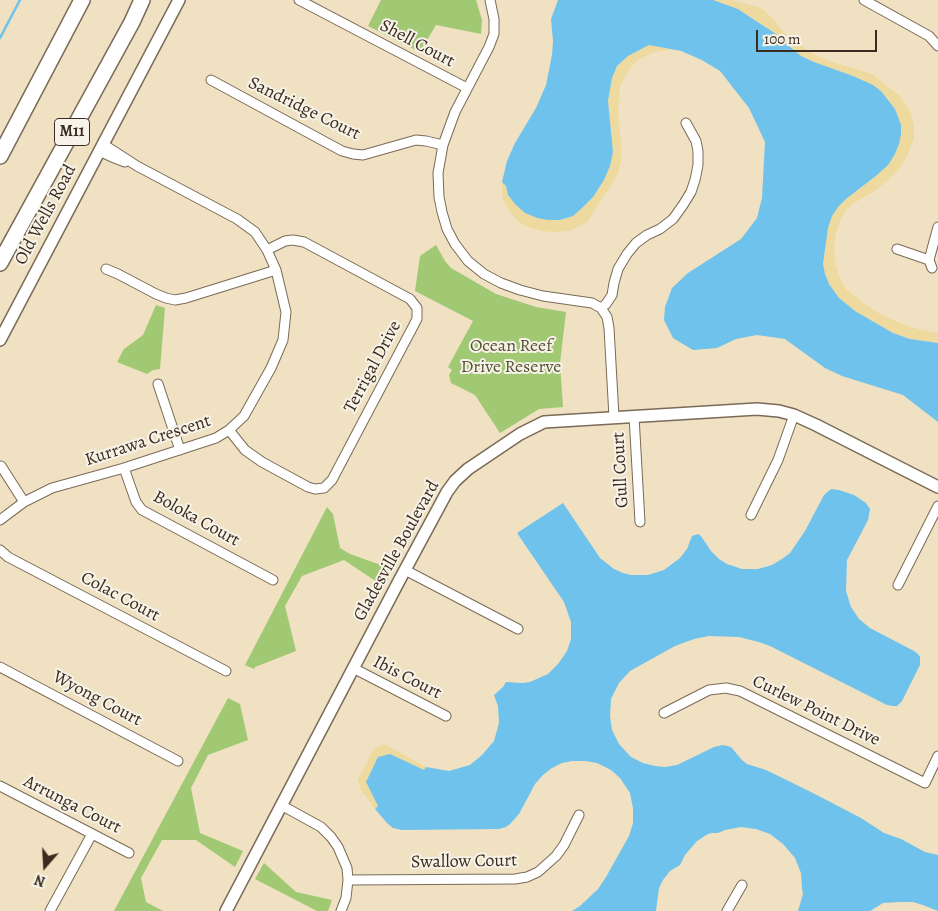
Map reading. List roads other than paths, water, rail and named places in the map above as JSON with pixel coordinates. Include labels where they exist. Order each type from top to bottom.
[{"type":"highway","points":[[0,156],[82,0]]},
{"type":"highway","name":"M11","points":[[0,263],[132,22],[142,0]]},
{"type":"street","name":"Old Wells Road","points":[[0,340],[179,0]]},
{"type":"street","name":"Shell Court","points":[[299,0],[467,88]]},
{"type":"street","points":[[490,0],[494,19],[494,34],[455,112],[443,145],[438,174],[439,197],[447,229],[455,244],[468,260],[484,274],[501,283],[543,296],[592,303],[601,308],[607,317],[609,328],[614,417]]},
{"type":"street","points":[[864,0],[929,36],[938,46]]},
{"type":"street","name":"Sandridge Court","points":[[211,80],[342,151],[363,155],[416,140],[443,145]]},
{"type":"street","points":[[601,308],[612,296],[618,269],[627,254],[647,235],[660,229],[673,219],[690,192],[695,180],[698,152],[696,141],[686,124]]},
{"type":"street","name":"Kurrawa Crescent","points":[[0,520],[24,502],[52,488],[180,450],[216,438],[229,430],[244,416],[271,368],[283,340],[286,312],[276,270],[267,250],[255,232],[237,219],[137,166],[112,157],[101,148]]},
{"type":"street","points":[[897,249],[931,264],[938,227]]},
{"type":"street","name":"Terrigal Drive","points":[[229,430],[244,450],[262,462],[308,487],[315,489],[324,488],[332,480],[417,319],[416,308],[410,299],[304,242],[285,241],[267,250]]},
{"type":"street","points":[[106,269],[156,294],[175,300],[276,270]]},
{"type":"street","points":[[158,384],[180,450]]},
{"type":"street","name":"Gladesville Boulevard","points":[[226,911],[447,492],[455,481],[468,469],[520,434],[544,422],[757,409],[779,411],[794,415],[938,486]]},
{"type":"street","points":[[751,515],[778,460],[794,415]]},
{"type":"street","name":"Gull Court","points":[[634,416],[640,522]]},
{"type":"street","points":[[1,466],[24,502]]},
{"type":"street","name":"Boloka Court","points":[[124,468],[136,502],[142,510],[273,580]]},
{"type":"street","points":[[898,585],[938,506]]},
{"type":"street","name":"Colac Court","points":[[0,550],[8,557],[226,671]]},
{"type":"street","points":[[405,570],[518,629]]},
{"type":"street","name":"Wyong Court","points":[[0,667],[178,760]]},
{"type":"street","name":"Ibis Court","points":[[353,668],[446,716]]},
{"type":"street","name":"Curlew Point Drive","points":[[664,713],[709,690],[726,688],[740,691],[925,783],[938,756]]},
{"type":"street","name":"Arrunga Court","points":[[0,786],[129,853]]},
{"type":"street","points":[[281,805],[317,824],[331,837],[343,858],[348,880],[346,898],[341,911]]},
{"type":"street","name":"Swallow Court","points":[[348,880],[515,879],[527,877],[538,872],[556,856],[564,845],[579,815]]},
{"type":"street","points":[[50,911],[92,834]]},
{"type":"street","points":[[727,911],[742,885]]},
{"type":"water","points":[[558,0],[713,0],[738,9],[776,34],[801,56],[853,76],[873,85],[881,91],[895,109],[901,125],[899,144],[888,165],[846,199],[832,216],[828,228],[823,264],[829,284],[839,298],[855,311],[893,333],[910,339],[938,343],[938,422],[903,395],[842,376],[825,368],[785,339],[757,335],[736,339],[717,348],[693,350],[673,338],[664,320],[665,307],[672,288],[688,273],[741,239],[757,218],[762,198],[765,142],[749,108],[720,71],[702,60],[681,51],[649,45],[628,56],[617,66],[612,78],[608,101],[613,152],[604,180],[593,197],[573,216],[560,220],[537,218],[525,213],[515,204],[502,182],[507,161],[515,143],[536,108],[546,85],[552,55],[551,19]]},
{"type":"water","points":[[831,489],[854,495],[866,503],[870,509],[868,520],[847,560],[846,591],[851,607],[859,619],[870,628],[914,651],[920,657],[920,665],[902,701],[897,706],[887,705],[759,642],[739,637],[709,636],[675,646],[630,671],[619,683],[611,699],[610,716],[612,730],[619,744],[631,757],[655,766],[677,765],[714,747],[723,745],[731,747],[747,764],[766,770],[809,791],[861,818],[884,833],[901,839],[925,852],[938,855],[938,911],[913,902],[900,902],[883,903],[870,911],[798,911],[803,894],[801,873],[795,858],[783,844],[770,834],[756,829],[741,827],[708,834],[697,841],[685,855],[680,865],[670,871],[663,880],[659,888],[656,911],[572,911],[598,889],[629,836],[633,823],[630,793],[620,778],[611,770],[597,763],[572,761],[552,768],[535,784],[519,814],[506,827],[499,829],[402,830],[393,828],[375,809],[378,806],[366,782],[378,757],[390,754],[424,770],[426,767],[449,771],[470,765],[494,741],[499,723],[498,706],[494,695],[506,682],[530,682],[548,674],[567,651],[571,639],[571,622],[564,602],[517,533],[563,503],[600,558],[614,569],[623,573],[648,575],[664,570],[680,558],[687,549],[692,536],[698,534],[711,551],[727,564],[742,569],[758,569],[772,565],[790,553],[805,531],[824,495]]},
{"type":"waterway","points":[[0,38],[20,0]]},
{"type":"park label","name":"Ocean Reef Drive Reserve","points":[[511,357]]}]
